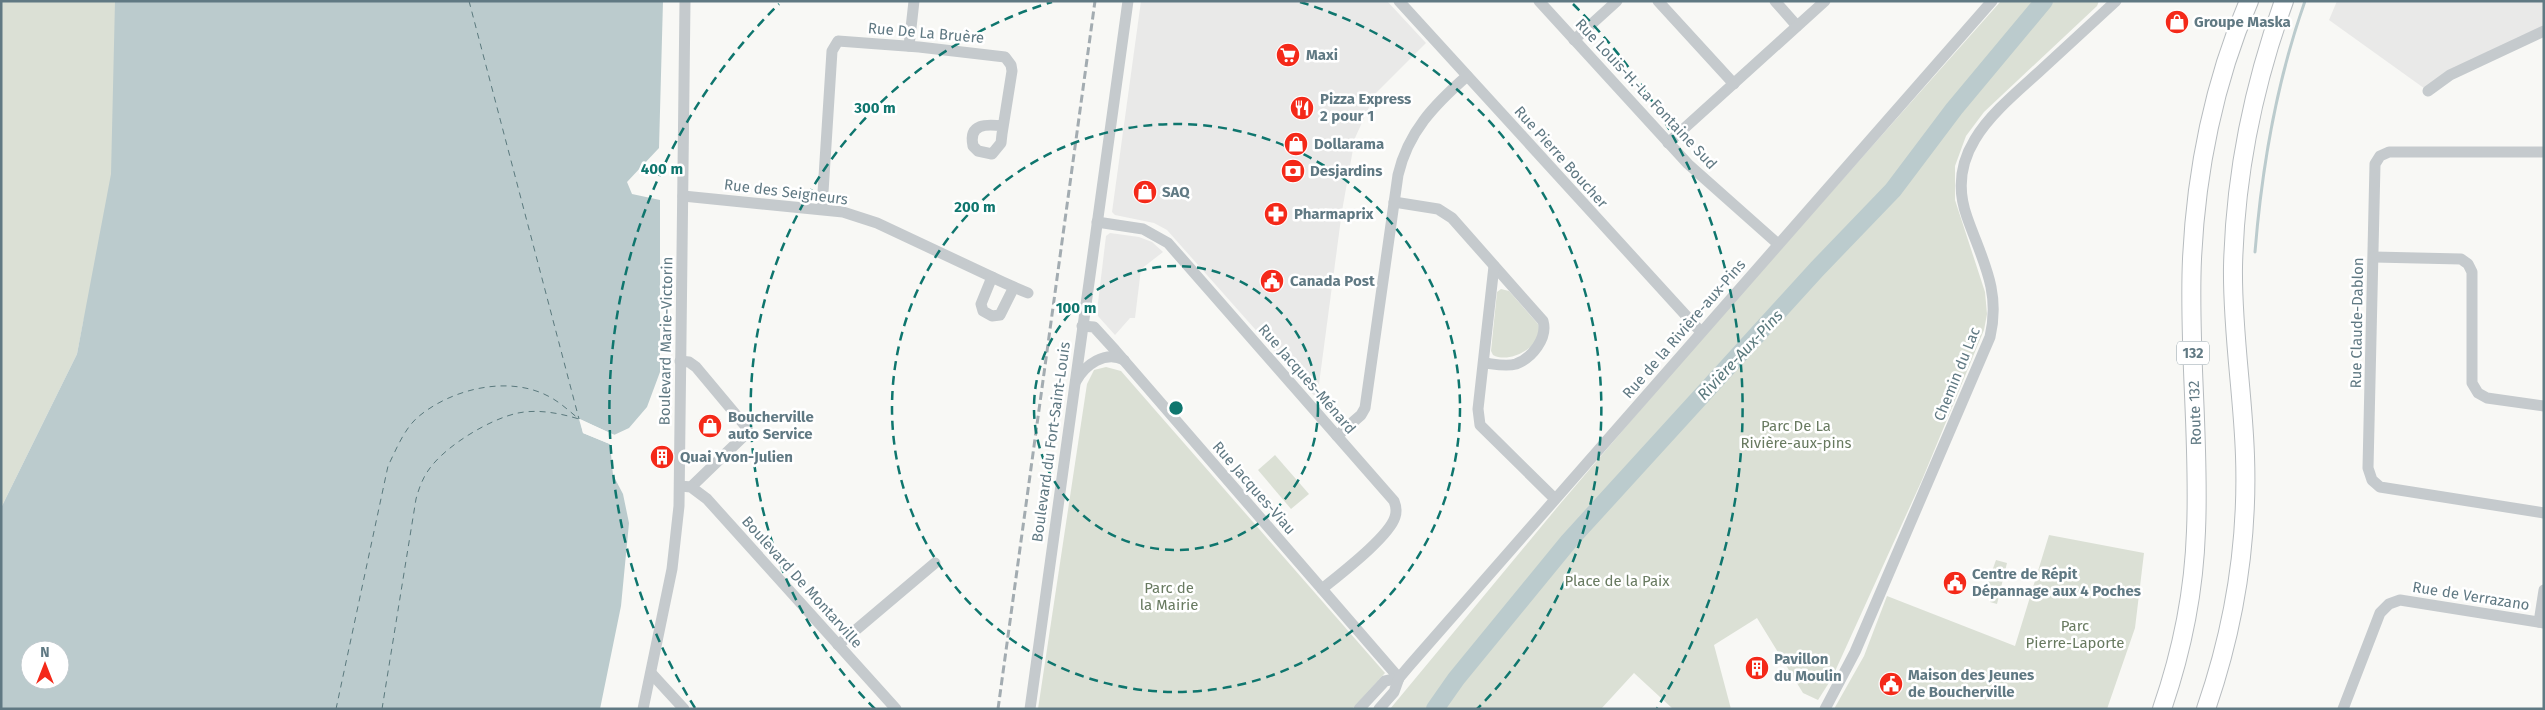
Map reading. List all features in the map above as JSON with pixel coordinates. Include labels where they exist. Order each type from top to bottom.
[{"type":"highway","name":"Route 132","points":[[2162,709],[2185,624],[2196,544],[2191,292],[2198,197],[2216,99],[2249,1]]},
{"type":"highway","points":[[2206,709],[2230,626],[2244,529],[2245,449],[2234,338],[2233,294],[2237,200],[2245,144],[2256,90],[2284,1]]},
{"type":"street","name":"Boulevard Marie-Victorin","points":[[643,709],[672,569],[685,487],[680,361],[686,1]]},
{"type":"street","points":[[909,46],[914,1]]},
{"type":"street","name":"Boulevard du Fort-Saint-Louis","points":[[1030,709],[1128,1]]},
{"type":"street","name":"Rue Pierre Boucher","points":[[1399,1],[1701,332]]},
{"type":"street","name":"Rue Louis-H.-La Fontaine Sud","points":[[1539,1],[1668,143],[1778,244]]},
{"type":"street","points":[[1574,40],[1617,1]]},
{"type":"street","points":[[1658,1],[1734,84]]},
{"type":"street","points":[[1775,1],[1797,26]]},
{"type":"street","points":[[1668,143],[1825,1]]},
{"type":"street","name":"Rue de la Rivière-aux-Pins","points":[[1379,709],[1394,692],[1399,678],[1992,1]]},
{"type":"street","name":"Chemin du Lac","points":[[1825,709],[1855,652],[1990,337],[1994,316],[1994,294],[1963,207],[1963,169],[1969,150],[1977,135],[1995,112],[2116,1]]},
{"type":"street","points":[[2428,91],[2450,75],[2544,31]]},
{"type":"street","name":"Rue De La Bruère","points":[[822,208],[832,51],[838,41],[1000,54],[1009,60],[1012,71],[1003,126]]},
{"type":"street","points":[[1337,436],[1361,415],[1365,408],[1400,164],[1417,128],[1434,107],[1467,76]]},
{"type":"street","name":"Rue Claude-Dablon","points":[[2544,152],[2389,152],[2380,156],[2375,164],[2368,468],[2372,480],[2380,487],[2544,513]]},
{"type":"street","name":"Rue des Seigneurs","points":[[683,196],[822,208],[851,214],[877,223],[992,278],[1028,293]]},
{"type":"street","points":[[1394,202],[1430,207],[1445,213],[1538,314],[1546,329],[1542,342],[1522,360],[1505,365],[1484,363]]},
{"type":"street","name":"Rue Jacques-Ménard","points":[[1097,222],[1143,229],[1168,243],[1394,501],[1396,508],[1395,517],[1391,524],[1367,552],[1322,589]]},
{"type":"street","points":[[2374,257],[2461,259],[2468,264],[2472,272],[2472,383],[2478,393],[2487,398],[2544,406]]},
{"type":"street","points":[[1494,266],[1478,409],[1480,424],[1555,499]]},
{"type":"street","points":[[992,278],[981,307],[992,316],[1000,315],[1003,312],[1014,287]]},
{"type":"street","name":"Rue Jacques-Viau","points":[[1082,326],[1094,327],[1124,360],[1399,678]]},
{"type":"street","points":[[1074,385],[1082,370],[1090,364],[1112,357],[1124,360]]},
{"type":"street","points":[[680,361],[689,362],[696,366],[747,428],[748,432],[685,487]]},
{"type":"street","name":"Boulevard De Montarville","points":[[685,487],[707,499],[896,709]]},
{"type":"street","points":[[838,645],[935,563]]},
{"type":"street","points":[[2541,623],[2544,590]]},
{"type":"street","name":"Rue de Verrazano","points":[[2343,709],[2380,613],[2389,604],[2400,600],[2541,623]]},
{"type":"street","points":[[651,673],[684,709]]},
{"type":"street","name":"Rue de la Rivière-aux-Pins","points":[[1359,709],[1385,681],[1399,678]]},
{"type":"shaded area","points":[[115,1],[663,1],[659,148],[627,182],[632,194],[660,200],[660,372],[647,407],[629,428],[614,435],[580,419],[583,433],[610,444],[613,475],[623,494],[629,523],[621,606],[600,709],[1,709],[1,508],[77,354],[111,174]]},
{"type":"shaded area","points":[[1141,1],[1387,1],[1426,43],[1375,94],[1355,138],[1342,211],[1317,399],[1167,230],[1154,223],[1115,215],[1112,212]]},
{"type":"shaded area","points":[[2337,1],[2544,1],[2544,31],[2428,91],[2329,20]]},
{"type":"shaded area","points":[[1110,233],[1139,237],[1152,242],[1163,252],[1141,269],[1135,318],[1130,318],[1115,335],[1098,316],[1097,311],[1106,236]]},
{"type":"green space","points":[[1,1],[165,1],[83,323],[77,354],[1,508]]},
{"type":"green space","name":"Parc De La Rivière-aux-pins","points":[[2001,1],[2099,1],[2097,6],[1984,112],[1966,136],[1955,166],[1955,200],[1985,292],[1987,314],[1984,330],[1922,480],[1832,678],[1818,700],[1803,693],[1757,618],[1714,645],[1731,709],[1673,709],[1634,673],[1601,709],[1390,709],[1560,504],[1705,334]]},
{"type":"green space","points":[[1501,289],[1509,291],[1538,324],[1539,331],[1537,339],[1532,345],[1525,351],[1509,357],[1493,355],[1491,351],[1497,292]]},
{"type":"green space","name":"Parc de la Mairie","points":[[1106,367],[1121,371],[1385,673],[1352,709],[1038,709],[1087,384],[1094,370]]},
{"type":"green space","points":[[1275,455],[1309,494],[1291,509],[1258,470]]},
{"type":"green space","name":"Parc Pierre-Laporte","points":[[2049,535],[2144,553],[2135,628],[2107,709],[1834,709],[1864,656],[1887,596],[2015,646]]},
{"type":"green space","points":[[1996,560],[2007,563],[1997,604],[1990,602],[1991,599],[1987,598],[1989,592],[1985,591]]},
{"type":"pier","points":[[579,419],[617,436],[613,437],[583,423],[585,431],[611,442],[612,445],[583,433]]},
{"type":"waterway","name":"Rivière-Aux-Pins","points":[[1435,709],[1456,679],[1569,541],[1817,269],[1893,190],[1954,109],[2044,1]]},
{"type":"waterway","points":[[2255,252],[2266,156],[2278,94],[2305,1]]},
{"type":"ferry route","points":[[469,1],[579,419]]},
{"type":"ferry route","points":[[336,709],[388,466],[401,440],[413,422],[431,407],[447,399],[480,388],[498,386],[515,386],[548,396],[579,419]]},
{"type":"ferry route","points":[[382,709],[416,499],[428,471],[438,459],[458,442],[482,427],[507,416],[526,412],[541,412],[556,413],[579,419]]},
{"type":"railway","points":[[998,709],[1095,1]]},
{"type":"place","name":"Groupe Maska","points":[[2177,22]]},
{"type":"place","name":"Maxi","points":[[1288,55]]},
{"type":"place","name":"Pizza Express 2 pour 1","points":[[1302,108]]},
{"type":"place","name":"Dollarama","points":[[1296,144]]},
{"type":"place","name":"Desjardins","points":[[1293,171]]},
{"type":"place","name":"SAQ","points":[[1145,192]]},
{"type":"place","name":"Pharmaprix","points":[[1276,214]]},
{"type":"place","name":"Canada Post","points":[[1272,281]]},
{"type":"place","name":"Boucherville auto Service","points":[[710,426]]},
{"type":"place","name":"Quai Yvon-Julien","points":[[662,457]]},
{"type":"place","name":"Centre de Répit Dépannage aux 4 Poches","points":[[1955,583]]},
{"type":"place","name":"Pavillon du Moulin","points":[[1757,668]]},
{"type":"place","name":"Maison des Jeunes de Boucherville","points":[[1891,684]]},
{"type":"park label","name":"Place de la Paix","points":[[1617,581]]}]
